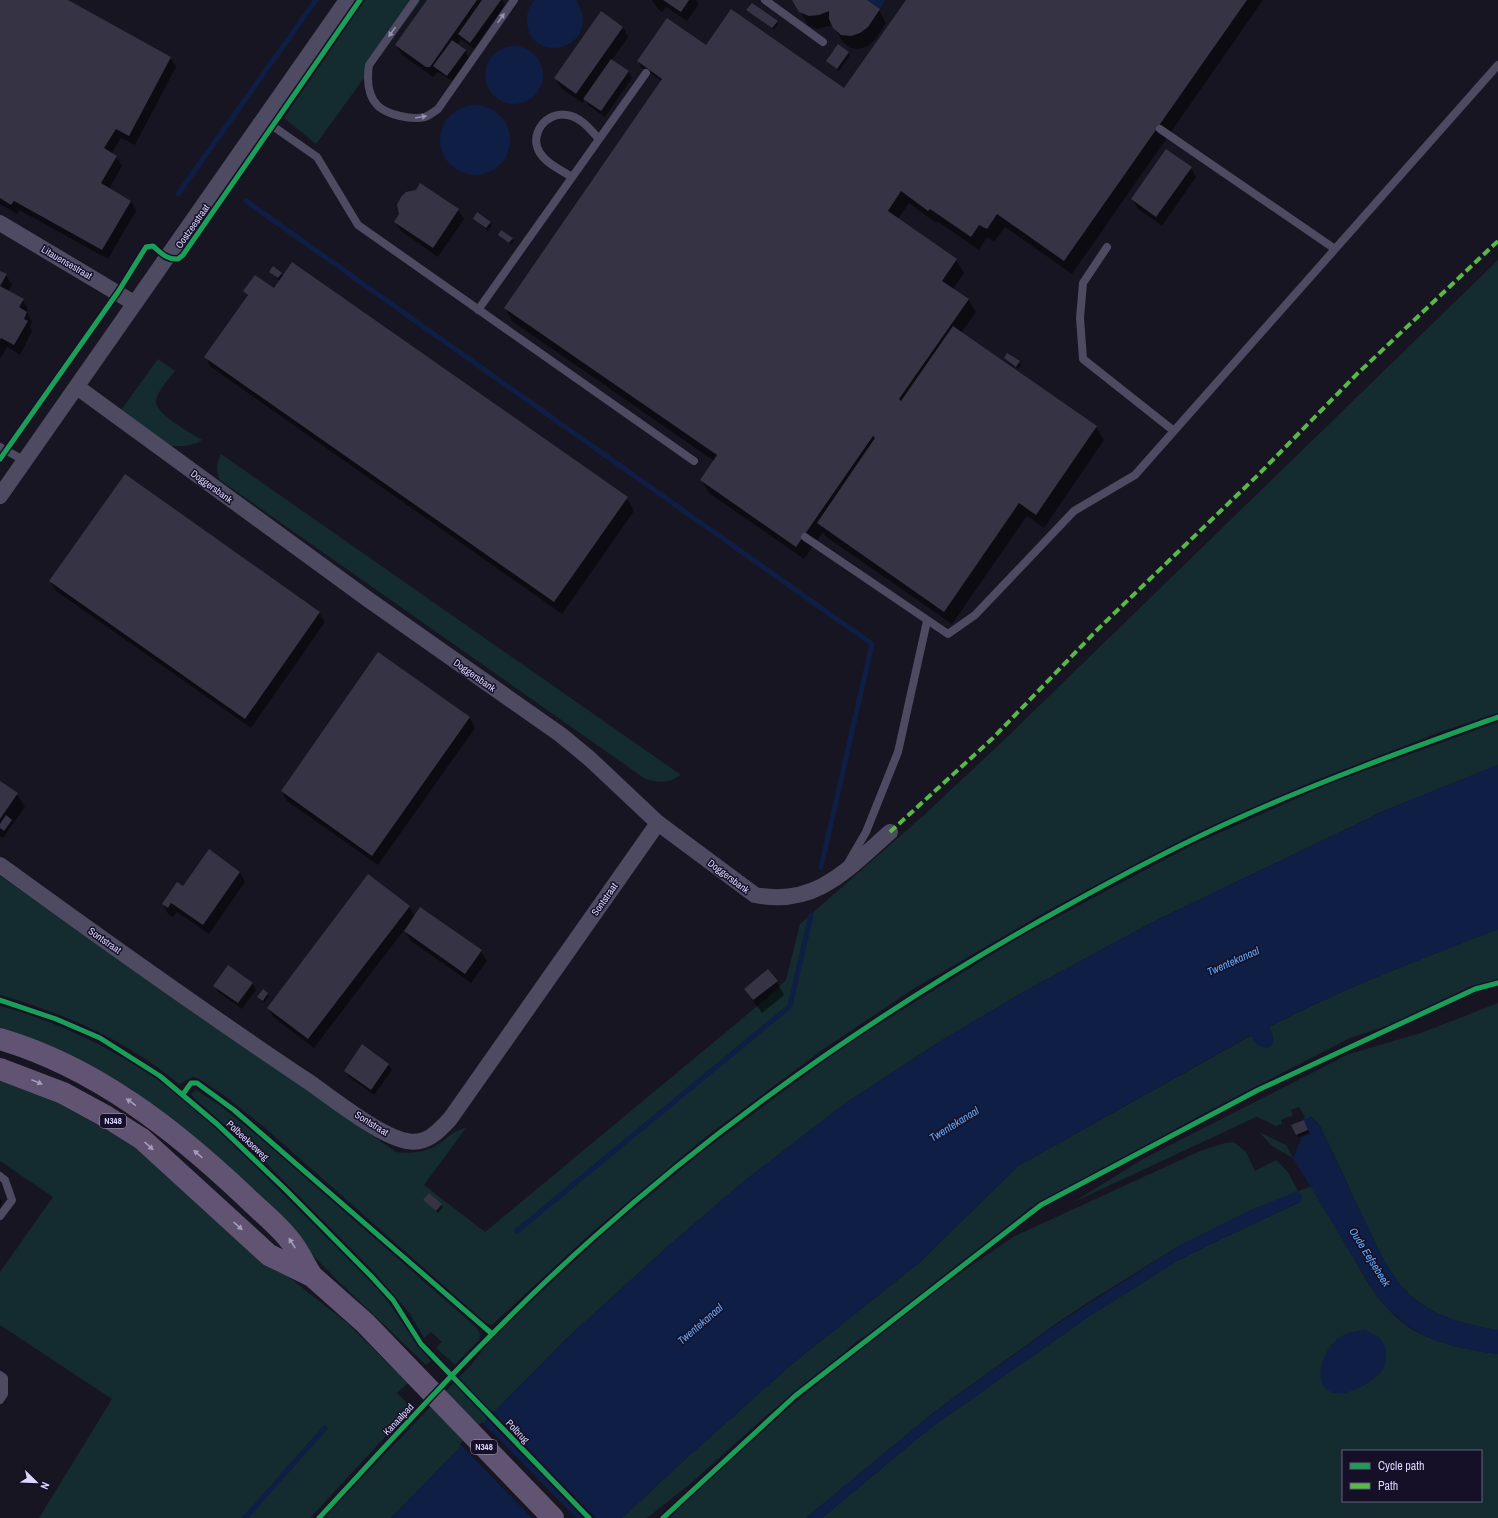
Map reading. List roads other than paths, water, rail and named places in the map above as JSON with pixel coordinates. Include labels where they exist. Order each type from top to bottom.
[{"type":"main road","name":"N348","points":[[0,1040],[44,1055],[83,1073],[118,1092],[174,1134],[225,1177],[288,1238],[312,1276]]},
{"type":"main road","name":"N348","points":[[0,1069],[63,1093],[107,1117],[142,1139],[269,1255],[312,1276],[365,1323],[553,1518]]},
{"type":"street","name":"Oostzeestraat","points":[[0,496],[134,303],[168,258],[347,0]]},
{"type":"street","name":"Litauensestraat","points":[[0,223],[134,303]]},
{"type":"street","name":"Doggersbank","points":[[77,387],[363,595],[561,736],[590,759],[658,823],[755,895],[771,898],[809,893],[840,876],[890,832]]},
{"type":"street","name":"Sontstraat","points":[[0,865],[232,1030],[367,1121],[400,1139],[415,1142],[422,1141],[431,1136],[450,1119],[658,823]]},
{"type":"lane","points":[[415,0],[369,65],[367,76],[370,93],[378,106],[387,111],[414,118],[426,116],[438,109],[514,0]]},
{"type":"lane","points":[[764,0],[824,42]]},
{"type":"lane","points":[[805,536],[948,634],[975,615],[1074,511],[1136,475],[1498,65]]},
{"type":"lane","points":[[478,310],[646,72]]},
{"type":"lane","points":[[572,177],[551,165],[539,152],[536,136],[539,128],[544,122],[551,118],[567,115],[583,122],[599,139]]},
{"type":"lane","points":[[264,120],[317,157],[358,225],[694,461]]},
{"type":"lane","points":[[1160,128],[1335,249]]},
{"type":"lane","points":[[1107,247],[1083,283],[1080,318],[1083,359],[1174,431]]},
{"type":"lane","points":[[0,447],[25,461]]},
{"type":"lane","points":[[840,876],[866,832],[898,752],[927,621]]},
{"type":"lane","points":[[0,1176],[5,1180],[12,1200],[0,1216]]},
{"type":"lane","points":[[0,1375],[4,1378],[4,1394],[0,1400]]},
{"type":"water","points":[[534,0],[576,0],[582,16],[581,30],[575,40],[564,46],[552,48],[541,45],[532,37],[527,23],[527,14]]},
{"type":"water","points":[[867,0],[885,0],[880,9]]},
{"type":"water","points":[[514,46],[530,51],[538,59],[543,75],[538,91],[530,99],[514,104],[498,99],[490,91],[485,75],[490,59],[498,51]]},
{"type":"water","points":[[475,105],[488,108],[500,115],[507,127],[510,140],[507,153],[500,165],[488,172],[475,175],[462,172],[450,165],[443,153],[440,140],[443,127],[450,115],[462,108]]},
{"type":"water","name":"Twentekanaal","points":[[1498,765],[1498,929],[1325,999],[1269,1027],[1273,1036],[1273,1044],[1266,1048],[1256,1044],[1251,1035],[1018,1166],[920,1262],[792,1364],[682,1462],[622,1518],[391,1518],[565,1340],[666,1248],[743,1182],[847,1102],[944,1039],[1027,990],[1153,922],[1386,810]]},
{"type":"water","name":"Oude Eefsebeek","points":[[1311,1117],[1320,1126],[1377,1247],[1397,1280],[1409,1294],[1429,1309],[1451,1319],[1474,1326],[1498,1330],[1498,1354],[1462,1348],[1432,1339],[1405,1323],[1378,1298],[1293,1158],[1302,1137],[1310,1134],[1304,1120]]},
{"type":"water","points":[[1298,1191],[1302,1196],[1300,1202],[1177,1261],[1088,1317],[929,1429],[822,1518],[806,1518],[934,1412],[1057,1324],[1179,1246],[1249,1211]]},
{"type":"water","points":[[1365,1330],[1379,1337],[1385,1346],[1386,1359],[1384,1367],[1375,1378],[1360,1388],[1343,1393],[1329,1391],[1324,1386],[1321,1379],[1321,1371],[1322,1363],[1329,1348],[1334,1342],[1345,1334]]},
{"type":"waterway","points":[[178,194],[316,0]]},
{"type":"waterway","points":[[246,201],[872,644],[821,867]]},
{"type":"waterway","points":[[517,1231],[790,1006],[811,915]]},
{"type":"waterway","points":[[245,1518],[325,1428]]}]
